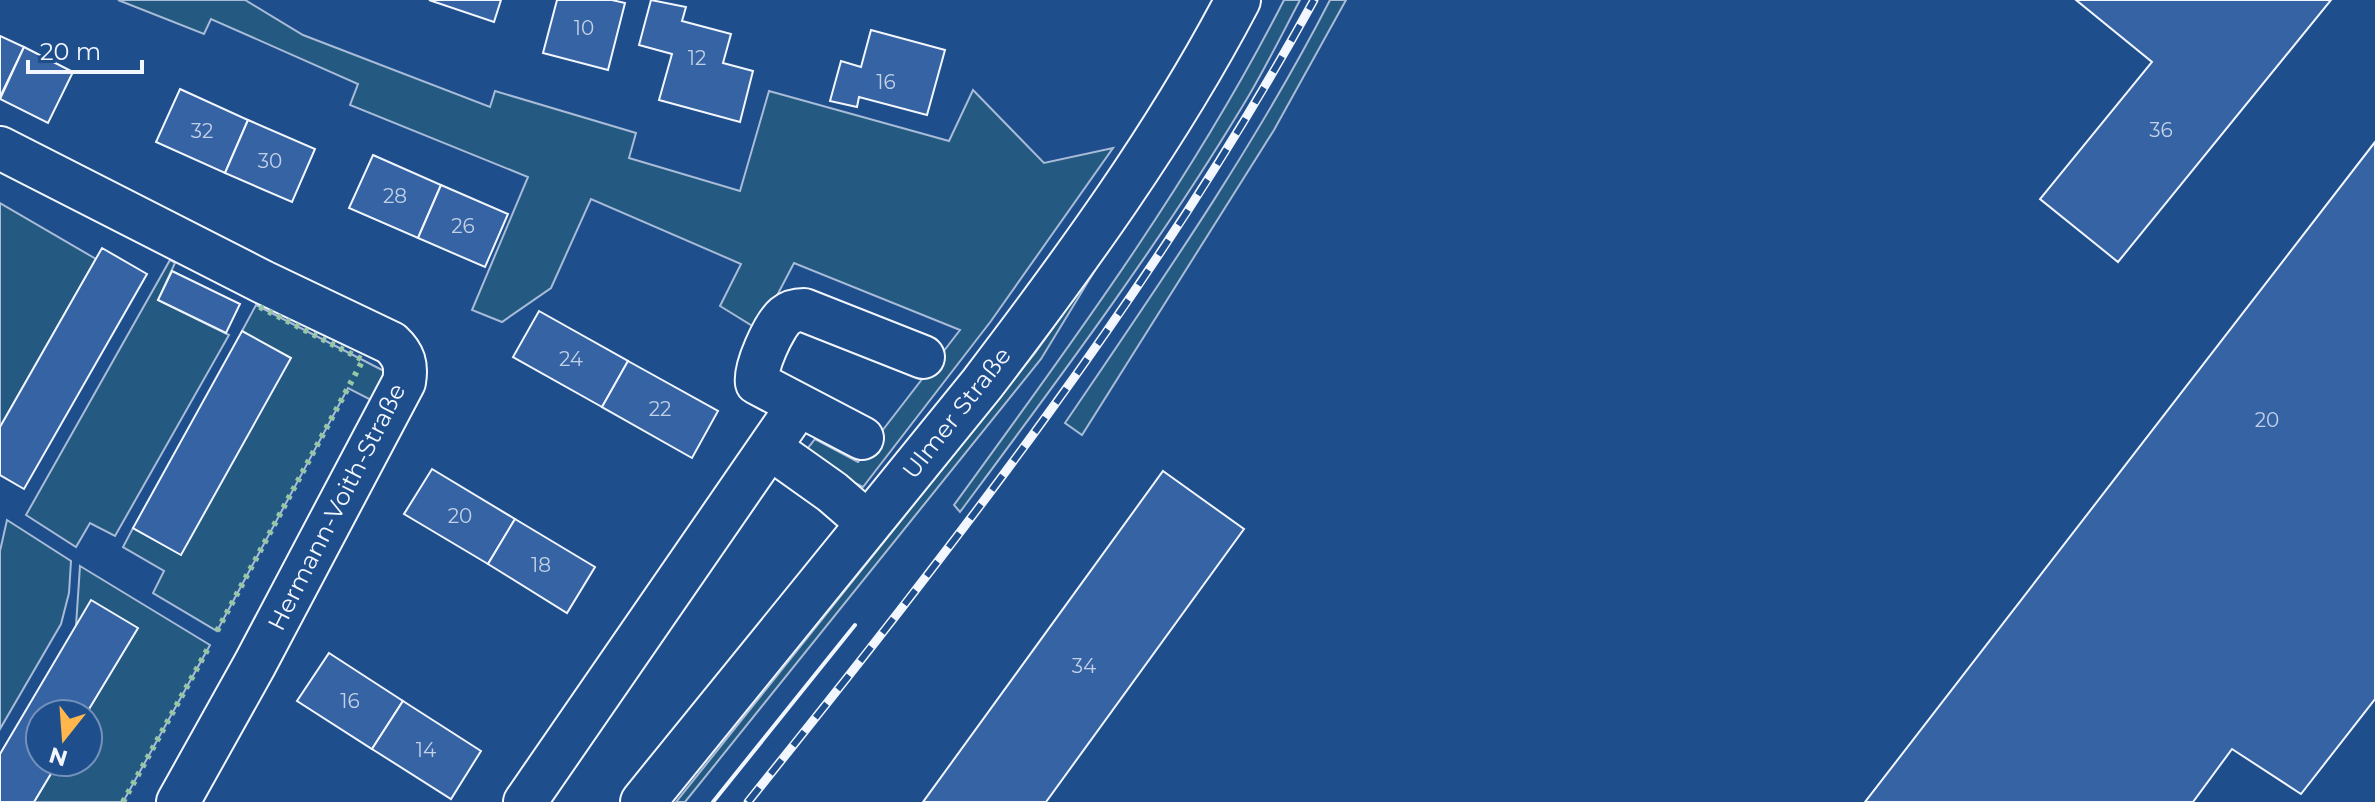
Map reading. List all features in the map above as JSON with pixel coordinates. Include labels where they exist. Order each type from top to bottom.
[{"type":"main road","name":"Ulmer Straße","points":[[643,802],[982,384],[1145,157],[1196,76],[1238,0]]},
{"type":"street","name":"Hermann-Voith-Straße","points":[[0,148],[263,282],[391,343],[405,361],[404,382],[255,664],[178,802]]},
{"type":"street","points":[[862,438],[757,383],[757,367],[781,320],[795,310],[804,310],[923,357]]},
{"type":"street","points":[[525,802],[798,406]]},
{"type":"street","points":[[770,448],[802,469],[869,524]]},
{"type":"shaded area","points":[[118,0],[245,0],[303,35],[490,107],[495,91],[636,133],[629,158],[740,191],[769,91],[949,141],[973,90],[1044,163],[1113,148],[991,321],[863,487],[812,462],[808,448],[815,439],[858,462],[960,330],[794,263],[759,330],[720,306],[741,264],[591,199],[551,288],[502,322],[472,310],[528,177],[350,105],[358,84],[211,19],[204,34]]},
{"type":"shaded area","points":[[1284,0],[1300,0],[1257,81],[1209,159],[1106,313],[960,512],[954,505],[1171,196],[1211,132]]},
{"type":"shaded area","points":[[1330,0],[1346,0],[1274,130],[1082,435],[1065,423],[1237,163]]},
{"type":"shaded area","points":[[0,203],[96,259],[0,427]]},
{"type":"shaded area","points":[[170,260],[175,263],[158,300],[229,335],[115,536],[90,523],[76,547],[26,515]]},
{"type":"shaded area","points":[[1100,262],[1041,359],[685,802],[676,802],[1035,353]]},
{"type":"shaded area","points":[[256,305],[386,372],[371,400],[348,388],[217,631],[153,593],[164,571],[123,547],[133,528],[181,554],[242,331]]},
{"type":"shaded area","points":[[7,520],[71,561],[69,593],[61,624],[0,729],[0,551]]},
{"type":"shaded area","points":[[80,566],[210,645],[123,802],[34,802],[48,778],[104,778],[104,698],[95,698],[137,628],[92,601],[76,626]]},
{"type":"building","points":[[429,0],[501,0],[494,22]]},
{"type":"building","points":[[557,0],[612,0],[625,3],[608,70],[543,53]]},
{"type":"building","points":[[651,0],[686,7],[682,21],[731,34],[723,63],[753,71],[740,122],[659,100],[672,54],[639,45]]},
{"type":"building","points":[[2076,0],[2331,0],[2118,262],[2040,199],[2152,62]]},
{"type":"building","points":[[871,30],[945,50],[927,115],[859,97],[857,107],[830,101],[841,61],[861,67]]},
{"type":"building","points":[[0,36],[24,47],[0,97]]},
{"type":"building","points":[[24,47],[73,72],[48,123],[0,99]]},
{"type":"building","points":[[180,89],[248,120],[225,173],[156,142]]},
{"type":"building","points":[[248,120],[315,149],[292,202],[225,173]]},
{"type":"building","points":[[2375,142],[2375,699],[2301,794],[2232,749],[2193,802],[1865,802]]},
{"type":"building","points":[[373,155],[441,185],[418,238],[349,208]]},
{"type":"building","points":[[441,185],[508,214],[485,267],[418,238]]},
{"type":"building","points":[[102,248],[147,274],[24,489],[0,475],[0,427]]},
{"type":"building","points":[[172,271],[240,304],[226,333],[158,300]]},
{"type":"building","points":[[539,311],[628,361],[602,407],[513,357]]},
{"type":"building","points":[[242,331],[291,358],[181,555],[133,528]]},
{"type":"building","points":[[628,361],[718,411],[692,458],[602,407]]},
{"type":"building","points":[[432,469],[515,519],[488,564],[404,514]]},
{"type":"building","points":[[1163,471],[1244,529],[1046,802],[923,802]]},
{"type":"building","points":[[515,519],[595,567],[567,613],[488,564]]},
{"type":"building","points":[[91,600],[138,628],[96,698],[33,698]]},
{"type":"building","points":[[329,653],[403,701],[372,749],[297,701]]},
{"type":"building","points":[[403,701],[481,751],[451,799],[372,749]]},
{"type":"building","points":[[24,713],[24,778],[48,778],[34,802],[0,802],[0,754]]},
{"type":"railway","points":[[748,802],[901,609],[1049,413],[1187,211],[1314,0]]},
{"type":"hedge","points":[[217,631],[363,360],[256,305]]},
{"type":"hedge","points":[[123,802],[210,645]]},
{"type":"wall","points":[[713,802],[855,625]]}]
